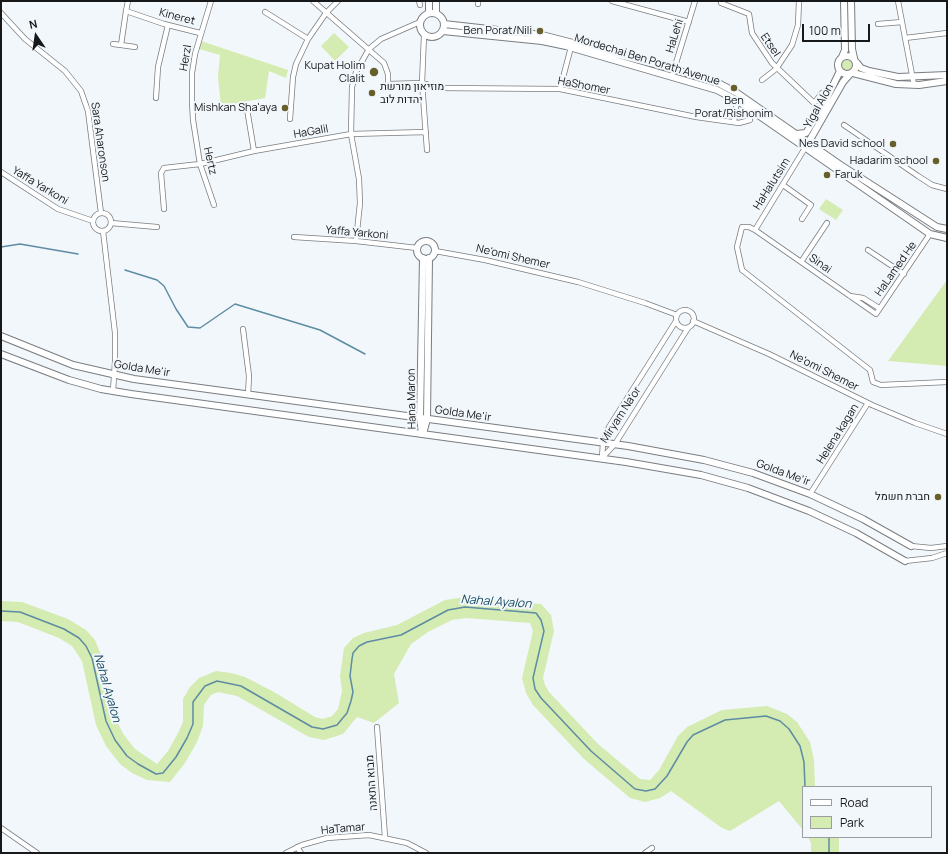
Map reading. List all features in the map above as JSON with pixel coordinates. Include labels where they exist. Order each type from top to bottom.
[{"type":"street","points":[[121,45],[128,1]]},
{"type":"street","name":"Herzl","points":[[193,120],[192,73],[200,33],[211,1]]},
{"type":"street","points":[[314,1],[384,63],[388,74],[388,84],[422,83]]},
{"type":"street","points":[[290,119],[293,77],[296,64],[308,39],[326,13],[338,1]]},
{"type":"street","points":[[429,1],[432,13]]},
{"type":"street","points":[[432,13],[436,1]]},
{"type":"street","points":[[612,1],[689,22]]},
{"type":"street","name":"HaLehi","points":[[672,76],[695,1]]},
{"type":"street","name":"Etsel","points":[[722,1],[721,3],[749,14],[752,33],[776,69]]},
{"type":"street","points":[[762,80],[776,69],[792,45],[798,25],[799,1]]},
{"type":"street","points":[[844,1],[845,50],[838,65],[840,71],[845,74],[852,73],[896,84],[914,85],[947,81]]},
{"type":"street","points":[[851,1],[852,49],[856,68],[852,73]]},
{"type":"street","points":[[898,1],[914,85]]},
{"type":"street","name":"Kineret","points":[[126,12],[200,33]]},
{"type":"street","points":[[264,12],[308,39]]},
{"type":"street","name":"Sara Aharonson","points":[[1,13],[25,39],[65,70],[81,91],[88,111],[101,213]]},
{"type":"street","points":[[432,13],[442,17],[444,24],[443,31],[434,37],[424,35],[420,30],[420,22],[423,16],[432,13]]},
{"type":"street","points":[[356,241],[360,203],[359,179],[351,134],[352,87],[356,72],[369,49],[381,39],[420,22]]},
{"type":"street","points":[[878,24],[902,22]]},
{"type":"street","name":"Mordechai Ben Porath Avenue","points":[[444,24],[542,35],[674,69],[720,84],[737,93],[796,134],[807,146],[930,234],[947,238]]},
{"type":"street","points":[[156,98],[158,67],[168,25]]},
{"type":"street","name":"Mordechai Ben Porath Avenue","points":[[443,31],[542,41],[571,47],[717,90],[737,100],[807,146],[937,227],[947,229]]},
{"type":"street","points":[[905,38],[947,33]]},
{"type":"street","points":[[424,35],[422,83],[427,150]]},
{"type":"street","points":[[112,44],[135,48]]},
{"type":"street","points":[[560,90],[571,47]]},
{"type":"street","points":[[842,57],[847,55],[855,60],[861,68],[874,73],[898,77],[947,75]]},
{"type":"street","points":[[776,69],[814,103],[831,104]]},
{"type":"street","name":"Yigal Alon","points":[[796,134],[806,133],[824,104],[840,71]]},
{"type":"street","name":"Yigal Alon","points":[[807,146],[845,79],[852,73]]},
{"type":"street","name":"HaShomer","points":[[422,83],[439,88],[560,90],[658,111],[734,122],[750,120]]},
{"type":"street","points":[[815,102],[822,93]]},
{"type":"street","points":[[734,122],[737,100]]},
{"type":"street","points":[[247,109],[254,151]]},
{"type":"street","name":"Hertz","points":[[193,120],[200,164],[214,206]]},
{"type":"street","points":[[844,125],[918,176],[932,184],[947,189]]},
{"type":"street","name":"HaGalil","points":[[164,209],[162,170],[183,165],[200,164],[254,151],[351,134],[426,132]]},
{"type":"street","name":"HaHalutsim","points":[[755,230],[807,146]]},
{"type":"street","name":"Yaffa Yarkoni","points":[[1,172],[58,209],[93,221]]},
{"type":"street","points":[[782,185],[811,204],[802,219]]},
{"type":"street","points":[[103,231],[95,227],[93,221],[97,215],[101,213],[109,217],[111,223]]},
{"type":"street","points":[[111,223],[157,227]]},
{"type":"street","points":[[103,231],[107,229],[111,223]]},
{"type":"street","points":[[801,262],[827,223]]},
{"type":"street","points":[[755,230],[742,227],[737,247],[742,270],[870,370],[873,382],[881,385],[947,382]]},
{"type":"street","name":"Sinai","points":[[755,230],[876,314]]},
{"type":"street","points":[[103,231],[115,333],[115,375],[113,391]]},
{"type":"street","name":"HaLamed He","points":[[876,314],[930,234]]},
{"type":"street","name":"Yaffa Yarkoni","points":[[294,237],[356,241],[417,248]]},
{"type":"street","points":[[428,241],[433,244],[435,251],[426,258],[419,255],[417,248],[421,242],[428,241]]},
{"type":"street","points":[[868,250],[904,274]]},
{"type":"street","name":"Ne'omi Shemer","points":[[435,251],[498,262],[578,282],[645,303],[677,315]]},
{"type":"street","name":"Hana Maron","points":[[422,434],[420,418],[426,258]]},
{"type":"street","name":"Hana Maron","points":[[422,434],[427,419],[426,258]]},
{"type":"street","points":[[850,296],[863,298],[879,308]]},
{"type":"street","points":[[686,311],[692,314],[694,321],[688,328],[680,327],[676,322],[677,315],[679,312],[686,311]]},
{"type":"street","name":"Ne'omi Shemer","points":[[694,321],[769,354],[868,404],[947,434]]},
{"type":"street","name":"Miryam Na'or","points":[[602,458],[603,443],[609,428],[676,322]]},
{"type":"street","name":"Miryam Na'or","points":[[602,458],[615,444],[688,328]]},
{"type":"street","points":[[243,330],[249,376],[248,395]]},
{"type":"street","name":"Golda Me'ir","points":[[1,336],[54,358],[115,375],[248,395],[615,444],[677,454],[717,463],[753,473],[810,494],[863,519],[911,546]]},
{"type":"street","points":[[1,354],[69,380],[113,391],[154,398],[602,458],[701,475],[761,492],[837,523],[905,561],[932,558],[947,553]]},
{"type":"street","name":"Helena kagan","points":[[810,494],[868,404]]},
{"type":"street","points":[[911,546],[931,548],[947,546]]},
{"type":"street","name":"מבוא התאנה","points":[[376,727],[385,837]]},
{"type":"street","points":[[1,828],[37,853]]},
{"type":"street","name":"HaTamar","points":[[286,853],[316,840],[339,836],[368,834],[407,843],[426,853]]},
{"type":"street","points":[[297,847],[301,853]]},
{"type":"street","points":[[645,853],[652,848]]},
{"type":"green space","points":[[334,33],[349,47],[335,61],[321,46]]},
{"type":"green space","points":[[201,41],[288,70],[286,78],[269,71],[265,98],[221,106],[218,77],[220,55],[199,49]]},
{"type":"green space","points":[[847,57],[854,62],[855,65],[850,72],[847,73],[840,68],[839,65],[844,58]]},
{"type":"green space","points":[[826,199],[843,210],[836,220],[819,209]]},
{"type":"green space","points":[[947,280],[947,366],[888,361]]},
{"type":"green space","points":[[465,597],[541,604],[551,615],[554,631],[543,678],[545,685],[549,692],[598,744],[640,779],[650,780],[659,770],[678,736],[687,727],[722,710],[767,706],[787,714],[797,722],[810,742],[814,760],[815,786],[802,786],[802,829],[779,801],[730,831],[722,828],[671,791],[660,798],[645,802],[630,798],[584,759],[533,705],[526,693],[522,678],[533,631],[530,623],[466,618],[452,620],[428,632],[411,644],[394,674],[399,703],[374,723],[357,717],[343,734],[324,740],[309,737],[237,696],[218,692],[211,695],[204,705],[203,726],[197,742],[185,763],[170,782],[147,780],[132,773],[120,764],[106,746],[96,725],[82,661],[72,646],[59,638],[18,622],[1,621],[1,601],[22,602],[68,619],[86,630],[95,640],[101,655],[115,718],[124,735],[135,749],[157,764],[168,751],[178,733],[183,722],[183,699],[190,687],[199,678],[216,671],[245,677],[274,692],[315,717],[323,719],[332,716],[338,709],[342,691],[340,676],[344,648],[353,638],[364,633],[397,625],[445,600]]},
{"type":"green space","points":[[808,838],[839,838],[839,853],[811,853],[811,843]]},
{"type":"waterway","points":[[1,247],[20,244],[78,254]]},
{"type":"waterway","points":[[125,270],[157,280],[164,286],[176,309],[188,327],[200,328],[235,304],[320,330],[365,354]]},
{"type":"waterway","name":"Nahal Ayalon","points":[[1,611],[20,612],[64,629],[79,638],[86,646],[92,658],[106,721],[115,740],[127,756],[156,774],[163,773],[176,757],[187,738],[193,724],[193,702],[205,686],[217,681],[241,686],[312,727],[323,729],[337,725],[347,713],[351,701],[353,692],[350,676],[352,659],[353,653],[359,646],[367,642],[401,635],[448,610],[465,607],[536,613],[541,620],[544,631],[533,678],[535,689],[541,698],[591,751],[635,789],[646,791],[655,789],[667,776],[687,742],[693,735],[725,720],[766,716],[780,721],[789,729],[800,746],[804,762],[805,786]]},
{"type":"waterway","name":"Nahal Ayalon","points":[[829,838],[829,853]]},
{"type":"place","name":"Ben Porat/Nili","points":[[540,31]]},
{"type":"place","name":"Kupat Holim Clalit","points":[[374,72]]},
{"type":"place","name":"Ben Porat/Rishonim","points":[[734,88]]},
{"type":"place","name":"מוזיאון מורשת יהדות לוב","points":[[372,93]]},
{"type":"place","name":"Mishkan Sha'aya","points":[[285,108]]},
{"type":"place","name":"Nes David school","points":[[893,144]]},
{"type":"place","name":"Hadarim school","points":[[936,161]]},
{"type":"place","name":"Faruk","points":[[827,175]]},
{"type":"place","name":"חברת חשמל","points":[[938,497]]}]
